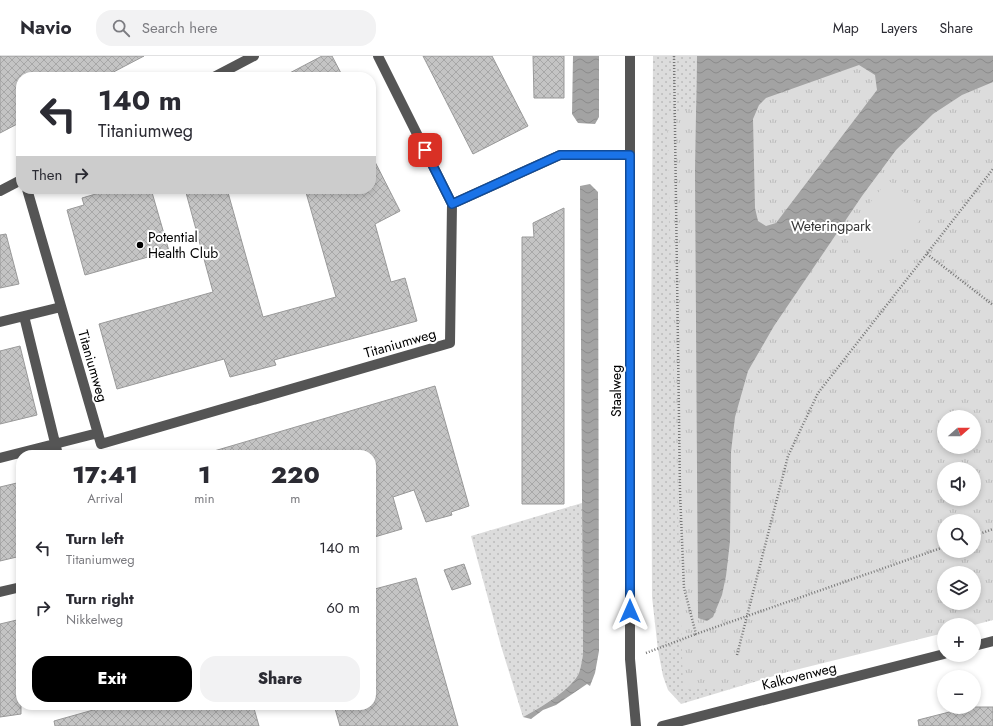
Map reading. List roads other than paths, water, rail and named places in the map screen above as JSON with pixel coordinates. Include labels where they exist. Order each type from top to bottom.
[{"type":"street","points":[[378,56],[452,204],[560,155],[630,155]]},
{"type":"street","name":"Staalweg","points":[[630,56],[630,659],[636,726]]},
{"type":"street","points":[[223,72],[249,57]]},
{"type":"street","points":[[0,191],[16,183]]},
{"type":"street","name":"Titaniumweg","points":[[28,194],[101,444],[450,343],[452,204]]},
{"type":"street","points":[[0,322],[61,307]]},
{"type":"street","points":[[24,316],[57,450]]},
{"type":"street","points":[[32,450],[98,433]]},
{"type":"street","points":[[0,458],[16,454]]},
{"type":"street","points":[[0,592],[16,588]]},
{"type":"street","points":[[981,644],[993,641]]},
{"type":"street","name":"Kalkovenweg","points":[[662,726],[937,656]]},
{"type":"water","points":[[573,56],[599,56],[599,117],[595,124],[578,123],[572,114]]},
{"type":"water","points":[[697,56],[993,56],[993,82],[962,95],[933,114],[896,150],[862,196],[774,326],[748,371],[735,417],[731,452],[730,541],[726,576],[722,595],[713,617],[707,621],[698,618],[695,171]],"holes":[[[859,65],[875,75],[877,90],[776,223],[766,226],[758,221],[755,208],[753,119],[759,105],[766,98]]]},
{"type":"water","points":[[590,184],[598,192],[599,651],[595,673],[590,686],[587,684],[556,705],[543,710],[531,719],[523,717],[554,698],[575,679],[579,673],[583,654],[580,186]]},
{"type":"place","name":"Potential Health Club","points":[[140,245]]},
{"type":"park label","name":"Weteringpark","points":[[831,226]]}]
